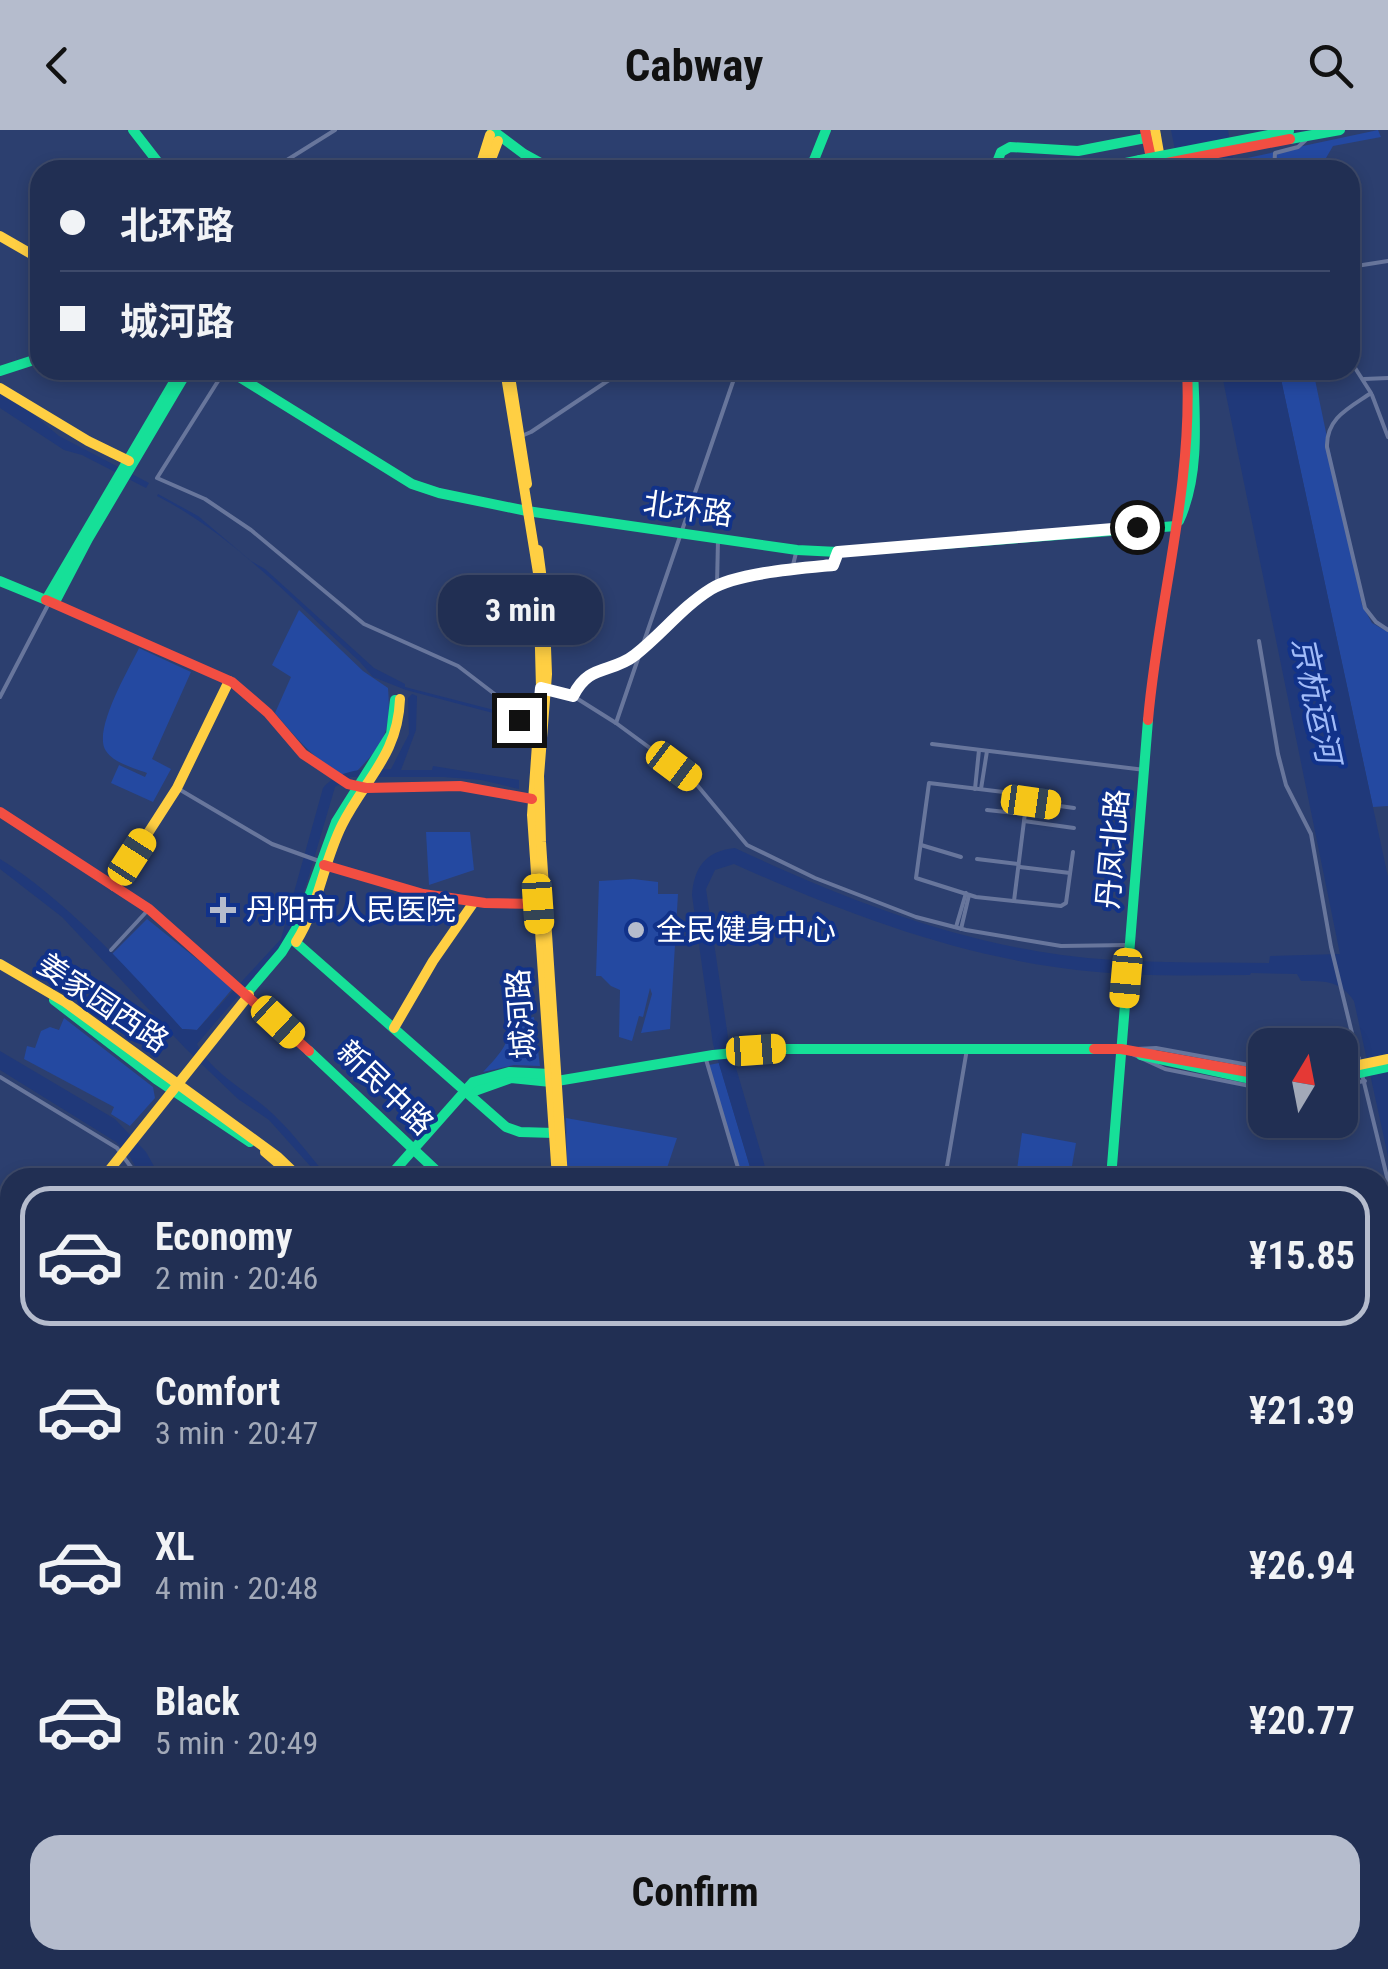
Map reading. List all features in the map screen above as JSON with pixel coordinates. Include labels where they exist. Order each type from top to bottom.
[{"type":"main road","points":[[133,130],[156,160]]},
{"type":"main road","points":[[814,160],[826,130]]},
{"type":"main road","points":[[1172,160],[1291,133],[1311,136],[1340,130]]},
{"type":"main road","points":[[1143,160],[1151,133]]},
{"type":"main road","points":[[998,160],[1001,152],[1020,145],[1078,151],[1151,133]]},
{"type":"main road","points":[[1151,133],[1159,160]]},
{"type":"main road","points":[[482,160],[491,134]]},
{"type":"main road","points":[[488,160],[491,134]]},
{"type":"main road","points":[[491,134],[529,160]]},
{"type":"main road","points":[[491,134],[535,160]]},
{"type":"main road","points":[[0,236],[30,254]]},
{"type":"main road","points":[[0,371],[30,361]]},
{"type":"main road","points":[[50,601],[179,380]]},
{"type":"main road","name":"北环路","points":[[243,380],[412,484],[529,512],[797,550],[838,552],[1176,526]]},
{"type":"main road","name":"城河路","points":[[508,380],[538,573],[544,689],[540,807],[559,1168]]},
{"type":"main road","name":"丹凤北路","points":[[1112,1168],[1153,664],[1176,526],[1184,514],[1194,442],[1191,380]]},
{"type":"main road","points":[[0,388],[129,466]]},
{"type":"main road","points":[[0,580],[229,680],[268,713],[303,754],[333,776],[460,786],[532,799]]},
{"type":"main road","points":[[114,886],[178,788],[229,680]]},
{"type":"main road","name":"城河路","points":[[544,689],[532,799],[559,1168]]},
{"type":"main road","points":[[111,1168],[248,993],[294,941],[335,823],[398,734],[397,700]]},
{"type":"main road","name":"新民中路","points":[[0,812],[149,909],[248,993],[433,1168]]},
{"type":"main road","points":[[321,862],[423,894],[474,902],[538,904]]},
{"type":"main road","points":[[394,1028],[474,902]]},
{"type":"main road","points":[[294,941],[506,1127],[520,1132],[554,1132]]},
{"type":"main road","name":"姜家园西路","points":[[0,967],[55,1001],[284,1168]]},
{"type":"main road","points":[[396,1168],[467,1090],[493,1074],[516,1071],[553,1079],[778,1048],[1121,1049],[1248,1075]]},
{"type":"main road","points":[[1358,1063],[1388,1059]]},
{"type":"main road","points":[[1358,1073],[1388,1067]]},
{"type":"street","points":[[287,160],[335,130]]},
{"type":"street","points":[[1275,160],[1275,154],[1298,147],[1311,136]]},
{"type":"street","points":[[1360,266],[1388,261]]},
{"type":"street","points":[[1360,374],[1388,437]]},
{"type":"street","points":[[1364,379],[1388,378]]},
{"type":"street","points":[[220,380],[156,478],[205,499],[251,530],[364,624],[458,666],[506,702],[519,720],[537,732]]},
{"type":"street","points":[[517,438],[609,380]]},
{"type":"street","points":[[616,723],[733,380]]},
{"type":"street","points":[[1371,393],[1336,416],[1326,440],[1364,608],[1388,630]]},
{"type":"street","points":[[718,539],[718,585]]},
{"type":"street","points":[[792,569],[797,550]]},
{"type":"street","points":[[573,696],[584,677],[632,658],[666,623],[718,585],[792,569],[833,565],[838,552]]},
{"type":"street","points":[[0,696],[50,601]]},
{"type":"street","points":[[1259,641],[1278,754],[1286,785],[1310,834],[1340,991],[1385,1168]]},
{"type":"street","points":[[544,689],[573,696],[616,723],[692,779],[748,845],[815,878],[916,917],[959,928],[1019,941],[1129,951]]},
{"type":"street","points":[[932,744],[1145,770]]},
{"type":"street","points":[[978,789],[980,750]]},
{"type":"street","points":[[978,789],[987,751]]},
{"type":"street","points":[[1072,852],[1064,905],[968,894],[916,878],[928,783],[1027,796],[1031,802],[1074,808]]},
{"type":"street","points":[[178,788],[235,824],[302,857],[321,862]]},
{"type":"street","points":[[1014,901],[1027,796]]},
{"type":"street","points":[[987,810],[1074,828]]},
{"type":"street","points":[[920,845],[961,857]]},
{"type":"street","points":[[977,859],[1070,873]]},
{"type":"street","points":[[959,928],[968,894]]},
{"type":"street","points":[[111,950],[149,909]]},
{"type":"street","points":[[1121,1049],[1156,1048],[1248,1074]]},
{"type":"street","points":[[947,1168],[967,1049]]},
{"type":"street","points":[[1121,1049],[1165,1069],[1248,1077]]},
{"type":"street","points":[[709,1055],[738,1168]]},
{"type":"street","points":[[0,1076],[124,1153],[133,1168]]},
{"type":"street","points":[[1358,1081],[1365,1080]]},
{"type":"shaded area","points":[[1378,130],[1381,137],[1333,146],[1325,160],[1238,160]]},
{"type":"shaded area","points":[[1281,380],[1315,380],[1362,605],[1372,623],[1388,632],[1388,806],[1373,807]]},
{"type":"shaded area","points":[[299,610],[363,671],[388,688],[388,718],[382,739],[349,779],[300,742],[275,713],[291,677],[272,665]]},
{"type":"shaded area","points":[[139,648],[191,672],[152,759],[171,769],[153,802],[111,783],[119,765],[145,777],[147,773],[114,759],[103,742],[108,715]]},
{"type":"shaded area","points":[[426,832],[470,832],[474,870],[429,885]]},
{"type":"shaded area","name":"全民健身中心","points":[[599,881],[658,882],[658,894],[678,894],[670,1029],[641,1033],[652,994],[650,988],[632,1041],[619,1037],[620,990],[596,976]]},
{"type":"shaded area","points":[[147,919],[233,988],[197,1030],[182,1029],[111,955]]},
{"type":"shaded area","points":[[534,1017],[540,1066],[514,1065],[483,1072],[506,1043],[508,1022]]},
{"type":"shaded area","points":[[64,1018],[153,1087],[155,1098],[130,1126],[111,1114],[114,1107],[24,1059],[27,1046],[35,1048],[41,1031],[50,1027],[59,1030]]},
{"type":"shaded area","points":[[719,1063],[750,1168],[739,1168],[709,1065]]},
{"type":"shaded area","points":[[566,1118],[677,1138],[667,1168],[567,1168]]},
{"type":"shaded area","points":[[1022,1133],[1076,1143],[1072,1168],[1017,1168]]},
{"type":"water","points":[[1171,130],[1228,130],[1233,160],[1177,160]]},
{"type":"water","name":"京杭运河","points":[[1223,380],[1281,380],[1388,877],[1388,1156],[1354,1001],[1337,985],[1301,981],[1297,974],[1116,974],[1003,958],[866,918],[734,864],[715,870],[706,889],[729,1044],[765,1168],[750,1168],[713,1044],[692,895],[703,862],[716,853],[735,848],[894,914],[1019,948],[1139,961],[1269,963],[1270,956],[1340,954]]},
{"type":"water","points":[[0,392],[59,436],[149,483],[146,488],[82,455],[64,450],[0,408]]},
{"type":"water","points":[[158,494],[198,516],[265,569],[374,668],[405,687],[494,710],[493,713],[406,690],[373,677],[238,550]]},
{"type":"water","points":[[412,694],[417,696],[416,730],[401,770],[432,770],[433,766],[519,780],[519,789],[444,777],[351,777],[335,787],[286,940],[197,1044],[218,1071],[282,1123],[320,1168],[312,1168],[269,1120],[238,1099],[185,1048],[62,917],[0,869],[0,859],[73,915],[182,1029],[197,1030],[281,939],[323,788],[345,773],[391,769],[409,734],[408,698]]},
{"type":"water","points":[[0,1051],[115,1119],[146,1152],[155,1168],[136,1168],[116,1142],[0,1070]]},
{"type":"traffic: fast","points":[[133,130],[156,160]]},
{"type":"traffic: fast","points":[[492,130],[535,160]]},
{"type":"traffic: fast","points":[[814,160],[826,130]]},
{"type":"traffic: fast","points":[[1290,139],[1340,130]]},
{"type":"traffic: fast","points":[[1140,160],[1289,131]]},
{"type":"traffic: fast","points":[[998,160],[1001,152],[1010,147],[1078,151],[1156,136]]},
{"type":"traffic: fast","points":[[0,371],[30,361]]},
{"type":"traffic: fast","points":[[0,581],[46,600],[175,380]]},
{"type":"traffic: fast","points":[[55,602],[182,380]]},
{"type":"traffic: fast","points":[[244,380],[412,484],[527,511],[797,550],[838,552],[1176,526]]},
{"type":"traffic: fast","points":[[1179,521],[1193,466],[1193,380]]},
{"type":"traffic: fast","points":[[247,993],[282,952],[299,924],[336,822],[391,734],[395,700]]},
{"type":"traffic: fast","points":[[1112,1168],[1148,720]]},
{"type":"traffic: fast","points":[[292,939],[506,1127],[520,1132],[554,1133]]},
{"type":"traffic: fast","points":[[54,1000],[156,1079],[250,1142]]},
{"type":"traffic: fast","points":[[469,1093],[511,1078],[551,1082],[713,1055],[778,1049],[1094,1049]]},
{"type":"traffic: fast","points":[[309,1051],[433,1168]]},
{"type":"traffic: fast","points":[[1141,1055],[1248,1078]]},
{"type":"traffic: fast","points":[[1358,1073],[1388,1067]]},
{"type":"traffic: fast","points":[[397,1168],[473,1082],[509,1072],[550,1074]]},
{"type":"traffic: slow","points":[[1155,130],[1160,160]]},
{"type":"traffic: slow","points":[[482,160],[490,135]]},
{"type":"traffic: slow","points":[[491,160],[498,141]]},
{"type":"traffic: slow","points":[[0,236],[30,253]]},
{"type":"traffic: slow","points":[[507,380],[538,573],[541,688],[532,815],[556,1168]]},
{"type":"traffic: slow","points":[[511,380],[527,484]]},
{"type":"traffic: slow","points":[[0,388],[129,461]]},
{"type":"traffic: slow","points":[[538,550],[547,674],[539,776],[541,842],[562,1168]]},
{"type":"traffic: slow","points":[[114,886],[177,788],[229,681]]},
{"type":"traffic: slow","points":[[296,942],[342,825],[387,751],[400,699]]},
{"type":"traffic: slow","points":[[394,1028],[474,902]]},
{"type":"traffic: slow","points":[[0,964],[65,1002],[290,1168]]},
{"type":"traffic: slow","points":[[111,1168],[249,995]]},
{"type":"traffic: slow","points":[[1358,1065],[1388,1059]]},
{"type":"traffic: slow","points":[[265,1152],[284,1168]]},
{"type":"traffic: jam","points":[[1145,130],[1151,158]]},
{"type":"traffic: jam","points":[[1182,160],[1290,139]]},
{"type":"traffic: jam","points":[[1148,720],[1180,502],[1187,380]]},
{"type":"traffic: jam","points":[[46,600],[232,682],[268,713],[303,754],[348,784],[366,788],[460,786],[532,799]]},
{"type":"traffic: jam","points":[[0,812],[149,909],[309,1051]]},
{"type":"traffic: jam","points":[[324,865],[423,894],[485,903],[538,904]]},
{"type":"traffic: jam","points":[[1094,1049],[1121,1049],[1248,1072]]},
{"type":"place","name":"丹阳市人民医院","points":[[223,910]]},
{"type":"place","name":"全民健身中心","points":[[636,930]]},
{"type":"route","points":[[519,720],[537,732],[541,688],[573,696],[584,677],[632,658],[666,623],[718,585],[792,569],[833,565],[838,552],[1137,527]]}]
